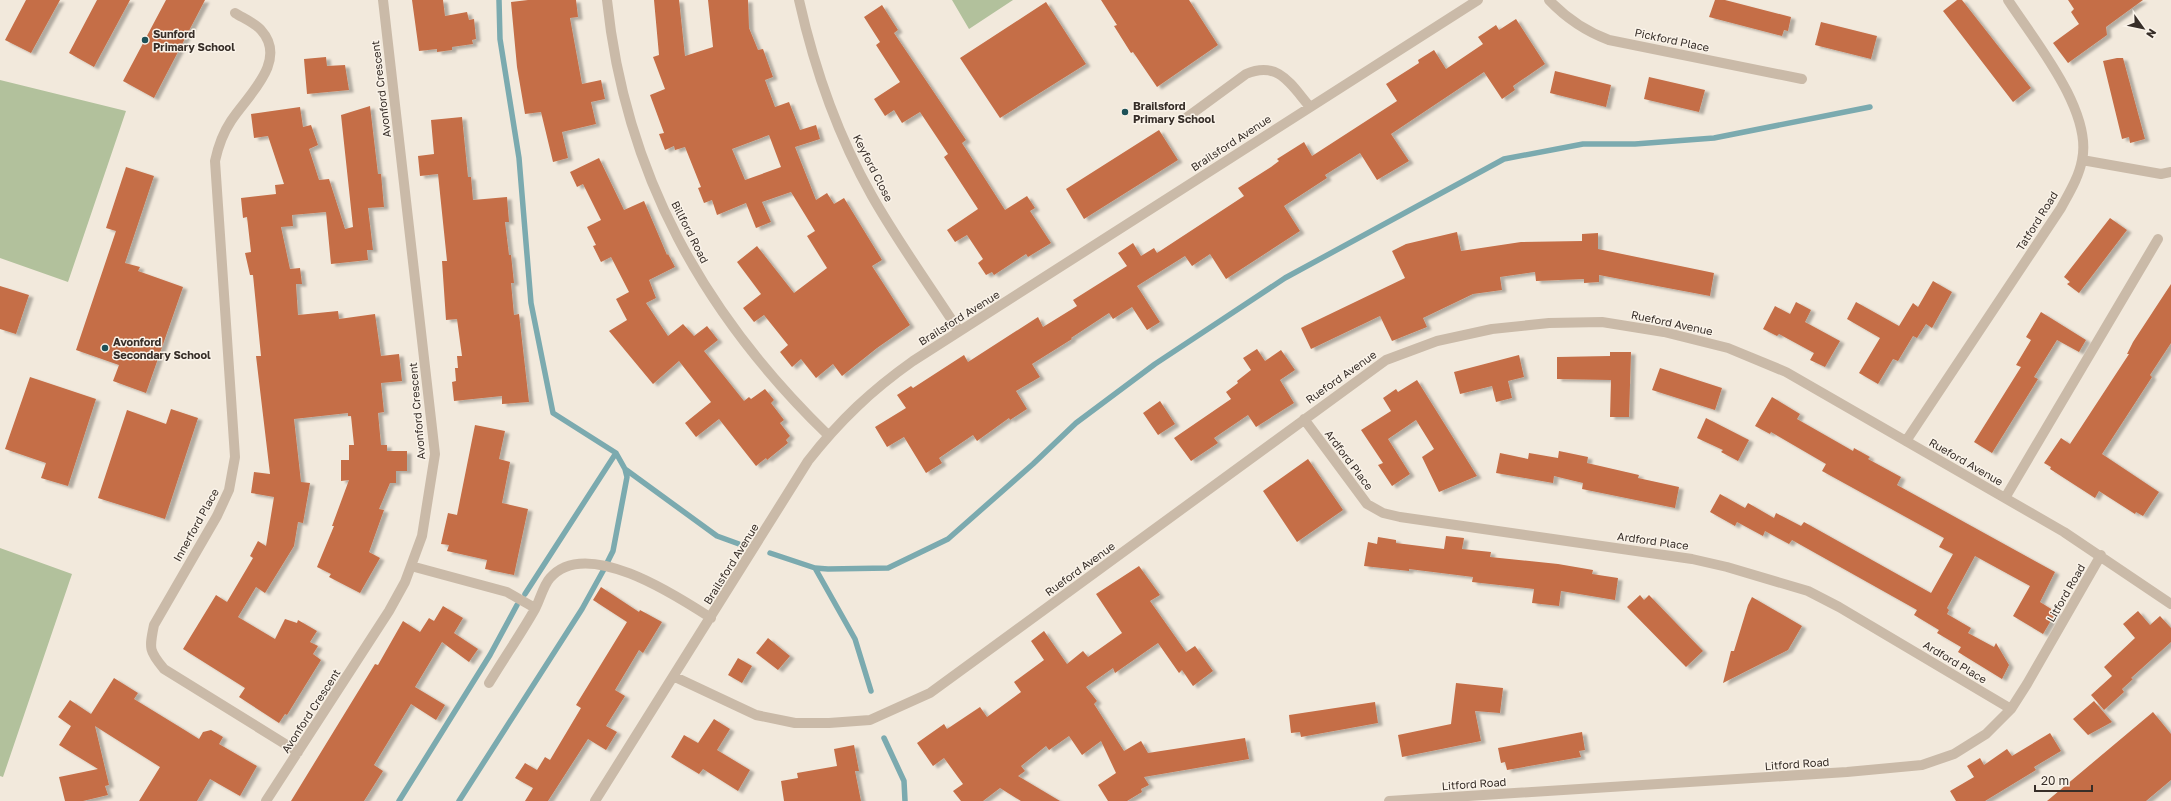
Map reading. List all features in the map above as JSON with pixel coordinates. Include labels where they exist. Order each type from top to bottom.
[{"type":"street","name":"Avonford Crescent","points":[[266,801],[389,611],[411,566],[422,536],[435,454],[383,0]]},
{"type":"street","name":"Billford Road","points":[[607,0],[616,61],[626,103],[639,145],[672,226],[715,302],[740,338],[797,405],[828,435]]},
{"type":"street","name":"Keyford Close","points":[[799,0],[815,63],[844,138],[872,196],[959,332]]},
{"type":"street","name":"Brailsford Avenue","points":[[595,801],[675,677],[808,461],[828,435],[854,407],[885,381],[959,332],[1478,0]]},
{"type":"street","name":"Pickford Place","points":[[1549,0],[1573,23],[1609,40],[1802,79]]},
{"type":"street","name":"Tatford Road","points":[[1906,441],[2061,208],[2073,185],[2082,160],[2084,138],[2078,116],[2067,91],[2008,0]]},
{"type":"street","name":"Innerford Place","points":[[235,13],[261,30],[271,56],[267,70],[230,122],[222,138],[215,162],[214,176],[235,457],[229,490],[217,516],[154,626],[150,645],[154,656],[164,670],[298,752]]},
{"type":"street","points":[[1186,118],[1246,74],[1255,71],[1275,71],[1282,76],[1310,107]]},
{"type":"street","points":[[2082,160],[2160,174],[2171,172]]},
{"type":"street","points":[[2005,498],[2158,239]]},
{"type":"street","name":"Rueford Avenue","points":[[675,677],[756,715],[795,722],[829,723],[870,720],[912,703],[930,694],[1386,360],[1437,341],[1492,330],[1549,323],[1602,322],[1664,332],[1728,348],[1786,372],[2064,532],[2101,555],[2171,604]]},
{"type":"street","name":"Ardford Place","points":[[1304,419],[1366,504],[1382,513],[1407,518],[1692,559],[1728,567],[1808,591],[1839,607],[2011,709]]},
{"type":"street","name":"Litford Road","points":[[1389,801],[1847,772],[1922,764],[1954,754],[1986,734],[2011,709],[2101,555]]},
{"type":"street","points":[[489,683],[535,608],[550,578],[570,564],[626,571],[652,582],[711,618]]},
{"type":"street","points":[[411,566],[507,592],[535,608]]},
{"type":"green space","points":[[952,0],[1013,0],[969,29]]},
{"type":"green space","points":[[0,80],[126,111],[68,282],[0,258]]},
{"type":"green space","points":[[0,548],[72,574],[3,777],[0,776]]},
{"type":"building","points":[[26,0],[60,0],[31,53],[5,40]]},
{"type":"building","points":[[97,0],[130,0],[94,67],[69,53]]},
{"type":"building","points":[[166,0],[205,0],[154,98],[123,81]]},
{"type":"building","points":[[412,0],[443,0],[445,16],[467,12],[469,20],[474,19],[476,39],[472,40],[473,44],[452,47],[452,50],[437,52],[437,49],[419,51]]},
{"type":"building","points":[[528,0],[576,0],[578,17],[570,18],[582,84],[601,80],[605,99],[591,102],[596,124],[562,132],[568,158],[553,162],[541,112],[525,114],[517,67],[511,2]]},
{"type":"building","points":[[654,0],[679,0],[685,56],[713,47],[708,0],[748,0],[749,28],[758,50],[763,49],[773,77],[765,80],[775,107],[789,102],[800,130],[816,125],[820,139],[795,147],[816,200],[827,193],[834,204],[844,198],[882,260],[872,266],[910,325],[877,348],[842,376],[833,364],[816,378],[801,359],[792,367],[780,352],[788,345],[764,315],[754,322],[743,308],[761,294],[737,262],[757,246],[794,293],[827,268],[807,236],[815,231],[791,192],[762,202],[771,222],[756,228],[746,203],[717,215],[712,200],[704,203],[698,188],[701,187],[685,147],[675,150],[674,146],[665,150],[659,134],[664,133],[650,95],[665,89],[653,57],[659,55]],"holes":[[[769,135],[781,167],[745,180],[732,149]]]},
{"type":"building","points":[[1101,0],[1189,0],[1218,45],[1157,87],[1133,52],[1131,53],[1114,26],[1117,25]]},
{"type":"building","points":[[1715,0],[1725,0],[1791,17],[1788,31],[1784,30],[1782,36],[1709,17]]},
{"type":"building","points":[[1957,0],[1962,0],[2031,88],[2013,102],[1943,11]]},
{"type":"building","points":[[2068,0],[2143,0],[2106,27],[2107,35],[2068,63],[2053,43],[2079,24],[2071,12],[2074,9]]},
{"type":"building","points":[[1046,2],[1086,64],[1000,118],[960,58]]},
{"type":"building","points":[[882,5],[898,30],[894,33],[966,140],[962,143],[1005,210],[1027,196],[1035,208],[1030,211],[1051,243],[1028,257],[1026,254],[994,275],[992,272],[986,275],[978,263],[983,259],[967,235],[955,242],[947,230],[978,209],[944,157],[948,154],[920,112],[902,123],[894,110],[885,116],[874,99],[900,82],[876,45],[880,42],[864,17]]},
{"type":"building","points":[[1516,19],[1545,64],[1513,86],[1515,90],[1502,99],[1484,72],[1391,134],[1409,161],[1377,180],[1360,153],[1325,175],[1327,178],[1284,206],[1300,231],[1226,279],[1210,254],[1192,266],[1185,256],[1137,286],[1160,322],[1147,330],[1132,307],[1113,319],[1109,313],[1071,338],[1072,339],[1032,364],[1040,377],[1016,391],[1027,409],[1010,420],[1009,418],[977,441],[973,435],[939,458],[942,463],[926,473],[904,437],[887,447],[875,427],[906,408],[897,395],[911,386],[913,388],[964,355],[968,362],[1038,317],[1043,327],[1077,306],[1073,300],[1127,266],[1118,253],[1133,243],[1141,256],[1154,248],[1157,253],[1244,196],[1238,188],[1271,167],[1279,161],[1277,159],[1304,142],[1312,156],[1397,101],[1386,84],[1419,63],[1418,60],[1434,50],[1446,69],[1483,44],[1478,37],[1496,25],[1499,30]]},
{"type":"building","points":[[1821,22],[1877,36],[1871,59],[1815,45]]},
{"type":"building","points":[[326,57],[327,66],[345,65],[349,90],[307,94],[304,59]]},
{"type":"building","points":[[2123,58],[2145,139],[2130,143],[2129,137],[2122,139],[2103,61]]},
{"type":"building","points":[[1555,71],[1611,85],[1606,107],[1550,93]]},
{"type":"building","points":[[1649,77],[1705,90],[1699,112],[1644,99]]},
{"type":"building","points":[[370,106],[378,174],[381,174],[384,207],[368,208],[373,250],[367,250],[368,260],[331,264],[326,212],[292,215],[293,226],[281,227],[290,269],[300,268],[302,284],[296,284],[298,315],[338,311],[339,319],[375,314],[381,356],[399,354],[402,381],[381,383],[384,412],[378,413],[381,445],[387,445],[387,451],[407,451],[407,471],[396,471],[396,483],[390,483],[379,509],[384,510],[369,552],[380,558],[360,593],[329,577],[331,574],[317,567],[334,526],[332,526],[349,480],[341,481],[341,460],[349,460],[349,445],[354,445],[351,416],[348,416],[348,413],[294,419],[301,482],[310,483],[303,523],[298,522],[294,546],[265,593],[256,587],[238,617],[275,639],[285,619],[297,623],[298,620],[317,631],[310,642],[318,646],[313,654],[321,660],[287,715],[285,714],[279,723],[239,697],[245,688],[183,649],[216,595],[227,602],[253,558],[250,556],[258,541],[266,546],[274,497],[251,493],[254,472],[270,474],[256,356],[261,356],[253,275],[250,275],[245,253],[251,252],[247,217],[243,218],[241,198],[276,194],[275,185],[284,184],[268,136],[254,138],[251,114],[300,107],[303,127],[311,125],[318,145],[309,149],[319,180],[329,179],[345,229],[353,227],[341,115]]},
{"type":"building","points":[[462,117],[468,177],[471,177],[473,200],[507,197],[509,222],[505,222],[514,283],[511,283],[514,315],[519,314],[529,402],[502,404],[502,396],[454,401],[452,382],[456,381],[455,368],[458,368],[457,356],[462,356],[457,319],[446,320],[442,261],[447,261],[438,174],[420,176],[418,156],[434,154],[431,120]]},
{"type":"building","points":[[1159,130],[1178,160],[1084,219],[1066,189]]},
{"type":"building","points":[[599,158],[624,210],[644,201],[667,255],[668,254],[675,267],[649,280],[656,298],[646,303],[668,336],[683,324],[694,336],[707,326],[718,340],[704,351],[744,401],[749,397],[751,399],[765,389],[774,400],[771,403],[784,420],[780,423],[790,436],[786,440],[788,443],[767,460],[766,458],[756,466],[719,419],[696,437],[685,423],[711,402],[679,361],[653,384],[609,331],[627,320],[616,299],[629,292],[611,257],[601,262],[593,246],[596,245],[587,227],[601,220],[583,184],[577,187],[570,172]]},
{"type":"building","points":[[126,167],[154,176],[125,263],[140,267],[138,271],[183,287],[146,393],[113,381],[119,365],[76,350],[116,231],[106,228]]},
{"type":"building","points":[[2110,218],[2127,230],[2079,293],[2067,284],[2070,282],[2064,277]]},
{"type":"building","points":[[1457,232],[1461,251],[1521,242],[1582,241],[1582,234],[1598,233],[1598,249],[1714,273],[1710,296],[1599,275],[1599,282],[1584,283],[1584,279],[1536,281],[1535,272],[1500,277],[1502,290],[1473,294],[1423,318],[1427,327],[1392,341],[1380,316],[1311,349],[1301,328],[1405,278],[1392,251],[1406,244]]},
{"type":"building","points":[[1933,281],[1952,292],[1932,328],[1926,324],[1917,338],[1913,336],[1898,361],[1893,359],[1878,384],[1859,373],[1880,338],[1847,319],[1856,302],[1899,326],[1913,303],[1918,307]]},
{"type":"building","points":[[2171,284],[2171,343],[2150,375],[2152,377],[2102,454],[2159,492],[2143,516],[2136,512],[2135,514],[2099,491],[2095,498],[2050,469],[2051,467],[2044,463],[2061,438],[2070,444],[2129,354],[2127,354],[2133,342]]},
{"type":"building","points":[[0,286],[29,295],[16,334],[0,329]]},
{"type":"building","points":[[1796,302],[1811,310],[1805,322],[1840,341],[1825,367],[1810,360],[1814,353],[1779,334],[1777,336],[1763,329],[1775,306],[1790,314]]},
{"type":"building","points":[[2041,312],[2086,340],[2079,352],[2057,340],[2034,377],[2038,379],[1992,453],[1974,442],[2021,367],[2016,365],[2031,340],[2026,337]]},
{"type":"building","points":[[1257,349],[1265,361],[1281,350],[1295,370],[1280,380],[1294,403],[1256,427],[1248,415],[1214,438],[1218,443],[1191,461],[1174,438],[1231,399],[1226,392],[1251,370],[1243,358]]},
{"type":"building","points":[[1610,352],[1631,352],[1629,417],[1610,417],[1611,380],[1557,379],[1557,357],[1610,356]]},
{"type":"building","points":[[1519,355],[1524,377],[1508,381],[1512,398],[1496,402],[1492,386],[1460,394],[1454,372]]},
{"type":"building","points":[[1660,368],[1722,388],[1715,410],[1652,390]]},
{"type":"building","points":[[30,377],[96,399],[68,486],[41,478],[46,463],[5,449]]},
{"type":"building","points":[[1417,380],[1477,476],[1439,492],[1422,457],[1434,449],[1416,420],[1388,439],[1410,474],[1392,486],[1378,465],[1383,463],[1361,430],[1391,411],[1383,398],[1396,389],[1398,392]]},
{"type":"building","points":[[1772,397],[1800,414],[1797,419],[1853,451],[1854,448],[1870,457],[1868,459],[1901,477],[1897,485],[2055,572],[2040,602],[2056,612],[2043,634],[2013,616],[2030,586],[1975,556],[1947,608],[1949,610],[1947,614],[1971,628],[1968,633],[1994,647],[1996,643],[2009,665],[2002,679],[1958,652],[1961,647],[1937,633],[1939,630],[1914,615],[1917,610],[1792,540],[1789,544],[1765,531],[1763,536],[1737,522],[1735,526],[1710,512],[1720,494],[1745,508],[1748,503],[1774,518],[1776,513],[1801,526],[1804,522],[1931,593],[1953,554],[1939,547],[1944,538],[1822,471],[1826,464],[1771,432],[1770,434],[1755,426]]},
{"type":"building","points":[[1160,401],[1175,424],[1158,435],[1143,413]]},
{"type":"building","points":[[171,409],[198,418],[165,519],[98,498],[127,410],[166,424]]},
{"type":"building","points":[[1706,418],[1749,440],[1738,461],[1721,452],[1723,450],[1697,438]]},
{"type":"building","points":[[475,425],[505,431],[499,459],[510,462],[502,503],[528,509],[514,575],[485,569],[487,560],[447,551],[449,545],[441,544],[448,513],[457,515]]},
{"type":"building","points":[[1559,451],[1588,457],[1587,463],[1639,475],[1638,478],[1679,487],[1675,508],[1582,489],[1583,483],[1554,476],[1553,483],[1496,473],[1500,453],[1528,459],[1529,453],[1558,458]]},
{"type":"building","points":[[1308,459],[1343,510],[1297,542],[1263,491]]},
{"type":"building","points":[[1446,536],[1464,538],[1462,549],[1491,552],[1490,557],[1558,564],[1593,570],[1592,574],[1618,578],[1615,600],[1561,591],[1559,606],[1532,603],[1534,589],[1472,582],[1473,577],[1409,569],[1409,571],[1364,566],[1368,542],[1377,544],[1378,537],[1396,540],[1396,543],[1444,549]]},
{"type":"building","points":[[1139,566],[1160,595],[1150,601],[1186,652],[1195,646],[1213,671],[1193,686],[1182,670],[1179,673],[1158,643],[1115,673],[1113,668],[1086,687],[1097,701],[1094,704],[1124,751],[1141,741],[1148,753],[1245,738],[1249,759],[1144,777],[1149,785],[1141,789],[1142,792],[1127,801],[1108,801],[1098,785],[1116,773],[1101,741],[1082,755],[1069,736],[1049,750],[1046,746],[1021,766],[1025,771],[1018,776],[1060,801],[1021,801],[1000,788],[983,801],[961,801],[953,791],[963,784],[944,758],[933,766],[917,743],[944,724],[947,729],[980,707],[987,717],[1021,692],[1014,682],[1044,660],[1031,641],[1044,631],[1067,664],[1083,651],[1088,657],[1122,633],[1096,594]]},
{"type":"building","points":[[601,587],[639,612],[640,610],[662,622],[643,653],[639,650],[615,690],[625,696],[606,726],[617,732],[606,750],[588,739],[548,801],[525,801],[533,788],[515,778],[525,763],[537,770],[545,757],[550,760],[581,708],[576,705],[627,622],[593,600]]},
{"type":"building","points":[[1640,595],[1644,600],[1649,595],[1703,651],[1686,667],[1627,607]]},
{"type":"building","points":[[1752,597],[1802,626],[1788,650],[1723,683],[1731,651],[1734,651],[1748,605]]},
{"type":"building","points":[[443,606],[463,618],[454,633],[478,649],[469,662],[442,642],[415,687],[445,705],[436,720],[411,704],[374,765],[383,771],[364,801],[291,801],[375,664],[378,665],[403,621],[420,632],[429,618],[434,621]]},
{"type":"building","points":[[2138,611],[2150,625],[2160,616],[2171,628],[2171,642],[2131,678],[2133,679],[2122,689],[2124,692],[2104,710],[2091,695],[2112,676],[2104,667],[2135,638],[2123,624]]},
{"type":"building","points":[[768,638],[790,656],[778,670],[756,653]]},
{"type":"building","points":[[738,658],[752,666],[742,683],[728,675]]},
{"type":"building","points":[[114,678],[138,693],[134,699],[199,739],[203,732],[211,730],[223,737],[219,744],[257,766],[240,796],[210,779],[197,801],[139,801],[160,767],[95,726],[109,785],[105,786],[108,795],[83,801],[65,801],[59,777],[98,769],[59,745],[71,726],[58,717],[70,700],[91,714]]},
{"type":"building","points":[[1456,683],[1503,688],[1500,713],[1475,711],[1481,741],[1402,757],[1398,735],[1451,724]]},
{"type":"building","points":[[2094,701],[2112,722],[2088,735],[2073,719]]},
{"type":"building","points":[[1375,702],[1378,723],[1301,737],[1300,732],[1291,733],[1289,715]]},
{"type":"building","points":[[2153,712],[2171,734],[2171,780],[2146,801],[2047,801]]},
{"type":"building","points":[[714,719],[730,729],[717,750],[750,770],[738,791],[703,769],[699,774],[671,757],[684,735],[698,743]]},
{"type":"building","points":[[1582,732],[1585,750],[1579,751],[1581,757],[1507,770],[1505,762],[1501,763],[1498,748]]},
{"type":"building","points":[[2050,733],[2061,751],[2034,767],[2036,770],[1985,801],[1956,801],[1950,791],[1974,777],[1967,766],[1980,758],[1984,765],[2007,749],[2012,756]]},
{"type":"building","points":[[854,745],[859,771],[855,771],[861,801],[784,801],[781,781],[798,778],[797,773],[837,766],[834,749]]},
{"type":"waterway","points":[[499,0],[500,39],[519,158],[531,303],[553,413],[616,453],[625,469],[717,536],[739,544]]},
{"type":"waterway","points":[[815,568],[888,568],[948,539],[1033,464],[1076,423],[1155,364],[1285,278],[1504,159],[1583,144],[1635,144],[1714,138],[1870,107]]},
{"type":"waterway","points":[[525,594],[616,453]]},
{"type":"waterway","points":[[459,801],[582,609],[603,571],[613,551],[627,477],[625,469]]},
{"type":"waterway","points":[[770,553],[815,568],[855,639],[871,691]]},
{"type":"waterway","points":[[399,801],[490,655],[517,605]]},
{"type":"waterway","points":[[884,738],[904,781],[905,801]]},
{"type":"place","name":"Sunford Primary School","points":[[145,40]]},
{"type":"place","name":"Brailsford Primary School","points":[[1125,112]]},
{"type":"place","name":"Avonford Secondary School","points":[[105,348]]}]
